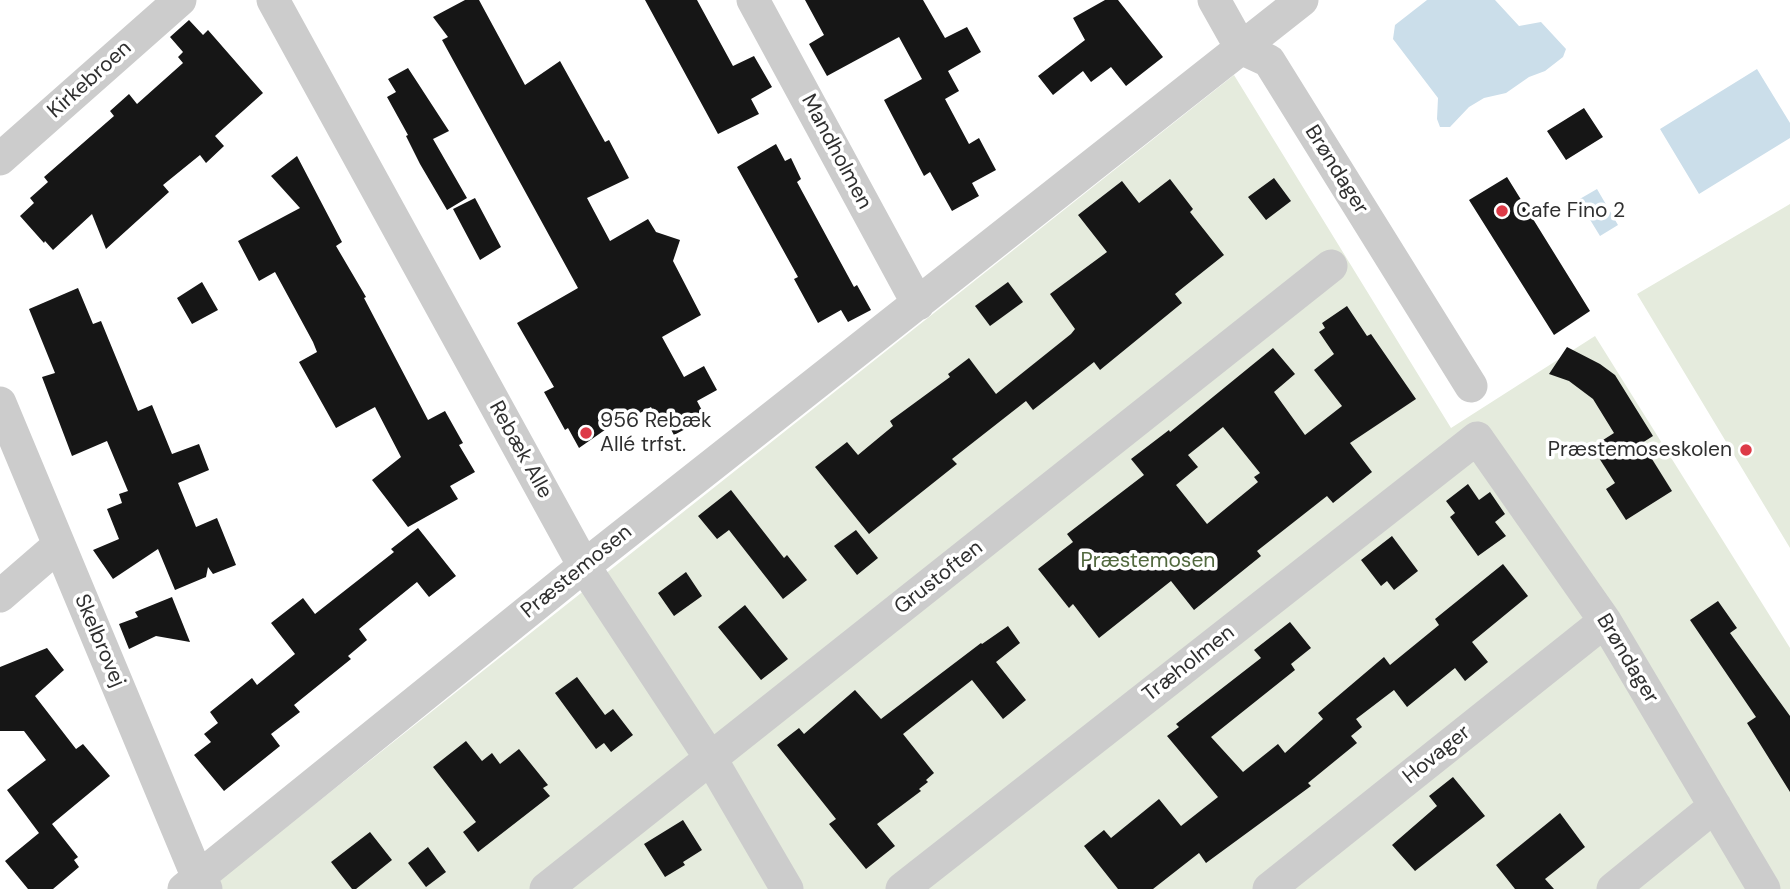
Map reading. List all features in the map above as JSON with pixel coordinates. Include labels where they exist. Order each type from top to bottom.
[{"type":"street","name":"Kirkebroen","points":[[0,159],[180,0]]},
{"type":"street","name":"Rebæk Alle","points":[[272,0],[584,566],[711,759],[787,889]]},
{"type":"street","name":"Mandholmen","points":[[753,0],[918,304]]},
{"type":"street","points":[[1214,0],[1241,48]]},
{"type":"street","name":"Præstemosen","points":[[196,885],[584,566],[1302,0]]},
{"type":"street","name":"Brøndager","points":[[1241,48],[1269,61],[1471,386]]},
{"type":"street","name":"Grustoften","points":[[546,889],[1331,266]]},
{"type":"street","name":"Skelbrovej","points":[[0,403],[196,885]]},
{"type":"street","name":"Brøndager","points":[[1477,438],[1605,621],[1764,889]]},
{"type":"street","name":"Træholmen","points":[[902,889],[1477,438]]},
{"type":"street","points":[[0,596],[59,545]]},
{"type":"street","name":"Hovager","points":[[1269,889],[1605,621]]},
{"type":"street","points":[[1613,889],[1715,806]]},
{"type":"green space","name":"Præstemosen","points":[[1234,75],[1451,428],[1595,336],[1790,648],[1790,889],[208,889]]},
{"type":"green space","name":"Præstemoseskolen","points":[[1790,204],[1790,548],[1637,294]]},
{"type":"water","points":[[1427,0],[1495,0],[1519,26],[1541,22],[1566,49],[1563,57],[1545,71],[1529,77],[1506,93],[1484,98],[1469,107],[1450,127],[1440,127],[1437,119],[1438,98],[1393,39],[1395,25]]},
{"type":"water","points":[[1757,69],[1790,123],[1790,138],[1699,194],[1660,129]]},
{"type":"water","points":[[1597,189],[1618,225],[1600,236],[1578,200]]},
{"type":"building","points":[[465,0],[479,0],[525,85],[560,61],[605,142],[609,140],[629,178],[587,198],[610,241],[648,219],[656,232],[680,240],[673,261],[701,315],[662,337],[684,377],[704,366],[717,390],[697,401],[706,418],[674,435],[662,413],[655,416],[651,407],[625,421],[622,418],[579,448],[568,428],[565,430],[544,392],[554,387],[517,323],[578,288],[442,40],[448,37],[433,17]]},
{"type":"building","points":[[645,0],[697,0],[733,66],[754,56],[772,87],[751,99],[759,114],[718,134]]},
{"type":"building","points":[[805,0],[923,0],[945,38],[967,27],[981,52],[948,71],[959,91],[945,99],[969,144],[979,138],[996,170],[972,183],[979,196],[952,211],[930,172],[924,176],[884,100],[922,79],[899,37],[827,76],[809,44],[824,35]]},
{"type":"building","points":[[1105,0],[1118,0],[1163,57],[1126,86],[1111,67],[1091,82],[1083,71],[1053,95],[1038,76],[1085,40],[1073,18]]},
{"type":"building","points":[[189,20],[203,35],[208,30],[263,93],[215,136],[224,146],[206,163],[200,155],[163,185],[169,192],[106,249],[92,214],[53,250],[20,216],[34,203],[30,198],[48,182],[44,177],[114,116],[110,111],[129,94],[137,104],[183,63],[178,57],[183,52],[170,37]]},
{"type":"building","points":[[408,68],[449,131],[433,139],[467,198],[447,210],[420,164],[387,97],[396,92],[388,79]]},
{"type":"building","points":[[1584,108],[1603,137],[1566,160],[1547,131]]},
{"type":"building","points":[[776,144],[785,161],[791,158],[801,179],[797,182],[854,287],[857,285],[871,310],[848,322],[841,310],[818,323],[794,279],[798,277],[737,167]]},
{"type":"building","points":[[297,156],[342,242],[336,246],[366,297],[364,298],[428,420],[445,411],[463,443],[459,445],[475,472],[450,486],[458,499],[408,527],[372,480],[401,457],[375,407],[336,428],[299,362],[317,352],[313,342],[275,272],[259,281],[238,241],[300,208],[271,176]]},
{"type":"building","points":[[1507,177],[1590,311],[1554,335],[1469,200]]},
{"type":"building","points":[[1274,178],[1291,201],[1266,220],[1248,197]]},
{"type":"building","points":[[1170,179],[1193,209],[1190,212],[1224,255],[1175,294],[1182,303],[1100,370],[1094,362],[1033,410],[1026,401],[952,459],[957,464],[869,534],[815,467],[847,442],[858,455],[893,426],[890,421],[950,377],[948,374],[969,358],[996,394],[1071,334],[1075,329],[1050,294],[1107,252],[1078,215],[1122,181],[1139,203]]},
{"type":"building","points":[[475,198],[501,247],[480,260],[453,209]]},
{"type":"building","points":[[202,282],[218,310],[192,324],[177,298]]},
{"type":"building","points":[[1008,282],[1023,302],[990,326],[975,306]]},
{"type":"building","points":[[78,288],[93,324],[101,321],[138,411],[152,405],[172,454],[199,444],[209,470],[178,483],[196,527],[217,518],[236,565],[213,574],[208,567],[206,577],[175,590],[158,549],[113,579],[93,550],[119,539],[107,509],[122,503],[119,494],[128,491],[107,441],[72,456],[42,377],[55,373],[29,309]]},
{"type":"building","points":[[1347,306],[1367,336],[1371,334],[1416,399],[1350,443],[1372,472],[1333,503],[1327,496],[1257,551],[1261,556],[1194,610],[1171,581],[1099,638],[1073,604],[1069,608],[1038,569],[1073,542],[1067,534],[1144,475],[1131,459],[1169,430],[1170,432],[1273,348],[1295,374],[1274,392],[1305,435],[1342,406],[1314,370],[1334,354],[1319,332],[1325,328],[1322,323]],"holes":[[[1223,427],[1260,473],[1254,477],[1258,482],[1207,524],[1176,485],[1198,467],[1188,455]]]},
{"type":"building","points":[[1567,347],[1615,375],[1653,436],[1642,443],[1672,491],[1626,520],[1606,489],[1615,483],[1592,447],[1614,433],[1593,399],[1569,381],[1549,374]]},
{"type":"building","points":[[1468,484],[1479,500],[1490,492],[1505,514],[1495,522],[1506,536],[1478,556],[1450,517],[1455,513],[1446,501]]},
{"type":"building","points":[[731,490],[784,558],[787,555],[807,580],[783,599],[729,530],[717,539],[698,516]]},
{"type":"building","points":[[418,528],[456,576],[429,597],[417,582],[359,629],[367,640],[348,656],[351,659],[294,705],[300,712],[271,734],[280,746],[224,791],[194,755],[211,742],[204,734],[218,723],[210,712],[252,678],[257,685],[295,654],[271,623],[303,598],[315,614],[394,552],[391,549]]},
{"type":"building","points":[[856,530],[878,558],[857,575],[834,546]]},
{"type":"building","points":[[1392,536],[1418,571],[1394,590],[1387,581],[1381,586],[1361,560]]},
{"type":"building","points":[[1503,564],[1528,596],[1472,642],[1488,662],[1465,681],[1455,668],[1407,707],[1394,690],[1356,719],[1362,727],[1351,736],[1357,743],[1308,783],[1311,786],[1206,863],[1199,853],[1153,889],[1118,889],[1084,846],[1104,830],[1111,838],[1159,799],[1181,826],[1218,797],[1167,736],[1179,727],[1176,724],[1261,658],[1254,650],[1290,622],[1311,648],[1291,664],[1295,670],[1211,737],[1243,772],[1278,744],[1285,753],[1323,719],[1318,713],[1384,657],[1390,665],[1439,625],[1435,619]]},
{"type":"building","points":[[686,572],[702,596],[674,616],[658,593]]},
{"type":"building","points":[[172,597],[190,642],[156,636],[129,649],[119,624],[138,617],[135,612]]},
{"type":"building","points":[[1718,601],[1737,628],[1730,633],[1790,716],[1790,792],[1747,723],[1756,717],[1690,620]]},
{"type":"building","points":[[745,605],[788,659],[761,680],[718,627]]},
{"type":"building","points":[[1008,626],[1020,643],[996,662],[1026,700],[1003,719],[972,680],[903,734],[934,773],[919,789],[921,791],[877,824],[895,846],[866,869],[829,824],[836,819],[777,745],[799,728],[804,734],[855,690],[881,719],[981,643]]},
{"type":"building","points":[[47,648],[64,670],[35,696],[76,749],[83,744],[110,776],[52,824],[78,857],[74,860],[79,867],[53,889],[28,889],[5,861],[39,833],[7,790],[46,760],[24,731],[0,731],[0,667]]},
{"type":"building","points":[[577,677],[605,715],[613,709],[633,735],[611,752],[604,743],[596,749],[555,693]]},
{"type":"building","points":[[466,741],[482,761],[492,753],[500,764],[519,749],[548,785],[543,788],[550,796],[478,852],[463,832],[476,822],[433,767]]},
{"type":"building","points":[[1453,777],[1485,816],[1415,871],[1392,845],[1437,806],[1429,796]]},
{"type":"building","points":[[1560,813],[1585,847],[1545,879],[1554,889],[1515,889],[1496,865]]},
{"type":"building","points":[[683,820],[702,850],[665,877],[644,844]]},
{"type":"building","points":[[370,832],[392,860],[356,889],[352,889],[331,862]]},
{"type":"building","points":[[428,847],[446,872],[426,887],[408,863]]},
{"type":"place","name":"Cafe Fino 2","points":[[1502,211]]},
{"type":"place","name":"956 Rebæk Allé trfst.","points":[[586,433]]},
{"type":"place","name":"Præstemoseskolen","points":[[1746,450]]}]
